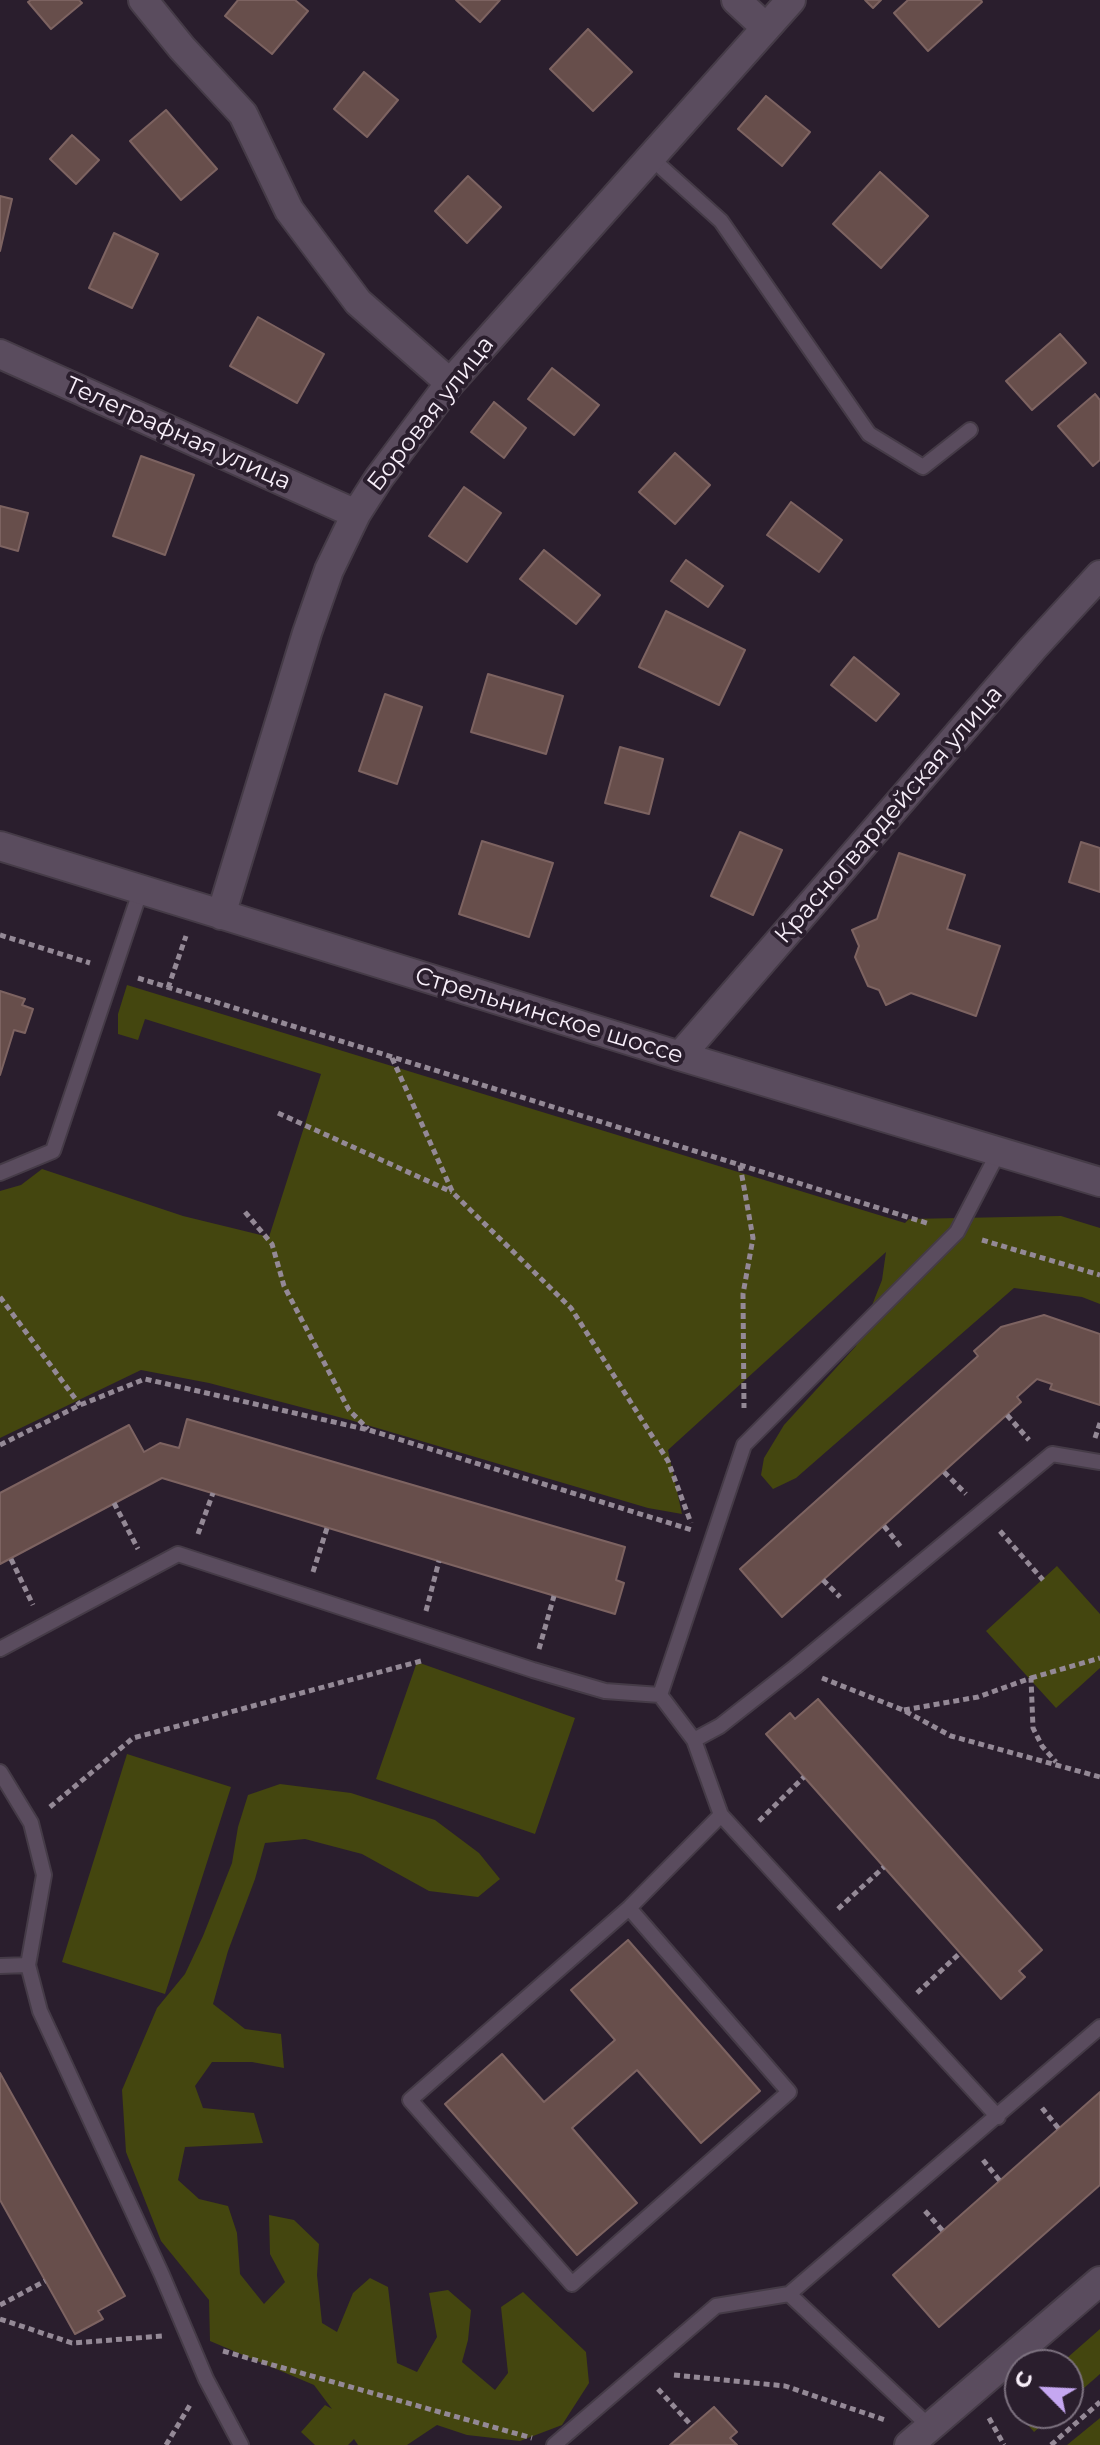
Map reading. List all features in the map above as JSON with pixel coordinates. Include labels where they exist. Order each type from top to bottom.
[{"type":"street","points":[[143,0],[243,114],[289,210],[358,302],[450,383]]},
{"type":"street","points":[[736,0],[765,27]]},
{"type":"street","name":"Боровая улица","points":[[221,915],[307,633],[329,570],[356,514],[450,383],[791,0]]},
{"type":"street","name":"Телеграфная улица","points":[[0,354],[356,514]]},
{"type":"street","name":"Красногвардейская улица","points":[[680,1056],[1033,648],[1100,575]]},
{"type":"street","name":"Стрельнинское шоссе","points":[[0,846],[1100,1182]]},
{"type":"street","points":[[920,2436],[1100,2281]]},
{"type":"lane","points":[[650,157],[721,221],[869,434],[923,467],[970,430]]},
{"type":"lane","points":[[0,1173],[53,1151],[141,889]]},
{"type":"lane","points":[[660,1695],[744,1445],[957,1232],[999,1151]]},
{"type":"lane","points":[[694,1740],[720,1726],[795,1667],[1052,1454],[1100,1462]]},
{"type":"lane","points":[[0,1649],[178,1554],[533,1670],[605,1691],[660,1695],[694,1740],[721,1815],[998,2117]]},
{"type":"lane","points":[[0,1772],[31,1823],[44,1875],[28,1965],[40,2011],[162,2275],[206,2379],[241,2445]]},
{"type":"lane","points":[[629,1908],[789,2092],[572,2284],[410,2100],[629,1908],[721,1815]]},
{"type":"lane","points":[[0,1966],[28,1965]]},
{"type":"lane","points":[[549,2443],[641,2371],[716,2306],[789,2294],[1100,2027]]},
{"type":"lane","points":[[789,2294],[920,2436]]},
{"type":"path","points":[[0,935],[1100,1275]]},
{"type":"path","points":[[392,1058],[453,1193]]},
{"type":"path","points":[[278,1113],[453,1193],[571,1308],[668,1461],[694,1531]]},
{"type":"path","points":[[740,1165],[753,1238],[743,1294],[744,1445]]},
{"type":"path","points":[[245,1212],[272,1244],[284,1286],[349,1410],[369,1430]]},
{"type":"path","points":[[0,1297],[80,1405]]},
{"type":"path","points":[[0,1445],[80,1405],[145,1379],[369,1430],[713,1538]]},
{"type":"path","points":[[1007,1415],[1046,1459]]},
{"type":"path","points":[[189,1558],[213,1493]]},
{"type":"path","points":[[114,1503],[149,1570]]},
{"type":"path","points":[[983,1511],[1043,1580]]},
{"type":"path","points":[[305,1596],[327,1528]]},
{"type":"path","points":[[11,1559],[43,1627]]},
{"type":"path","points":[[420,1633],[439,1561]]},
{"type":"path","points":[[533,1670],[554,1596]]},
{"type":"path","points":[[31,1823],[133,1738],[469,1649]]},
{"type":"path","points":[[903,1710],[978,1697],[1100,1658]]},
{"type":"path","points":[[795,1667],[903,1710],[951,1736],[1100,1777]]},
{"type":"path","points":[[1031,1678],[1033,1728],[1042,1746],[1057,1763]]},
{"type":"path","points":[[741,1838],[804,1777]]},
{"type":"path","points":[[821,1925],[884,1867]]},
{"type":"path","points":[[899,2010],[960,1953]]},
{"type":"path","points":[[0,2305],[45,2281]]},
{"type":"path","points":[[0,2319],[72,2343],[165,2336],[189,2341],[549,2443]]},
{"type":"path","points":[[641,2371],[785,2386],[920,2436]]},
{"type":"path","points":[[641,2371],[692,2426]]},
{"type":"path","points":[[166,2445],[206,2379]]},
{"type":"path","points":[[1051,2445],[1100,2402]]},
{"type":"shaded area","points":[[127,985],[905,1223],[909,1219],[1061,1216],[1100,1228],[1100,1304],[1082,1297],[1014,1288],[796,1478],[773,1489],[761,1475],[764,1458],[784,1425],[856,1346],[882,1280],[886,1252],[668,1450],[682,1514],[648,1508],[350,1420],[209,1383],[141,1370],[0,1438],[0,1191],[21,1185],[42,1169],[183,1216],[269,1237],[321,1074],[145,1019],[138,1040],[118,1034],[118,1014]]},
{"type":"shaded area","points":[[1057,1566],[1100,1614],[1100,1668],[1056,1708],[986,1631]]},
{"type":"shaded area","points":[[417,1662],[575,1718],[535,1834],[376,1779]]},
{"type":"shaded area","points":[[127,1754],[231,1787],[165,1994],[62,1962]]},
{"type":"shaded area","points":[[280,1784],[351,1793],[435,1820],[479,1853],[500,1879],[478,1897],[429,1891],[362,1854],[305,1839],[265,1843],[213,2004],[245,2029],[281,2034],[284,2068],[252,2062],[212,2062],[195,2086],[203,2108],[254,2113],[263,2143],[185,2147],[178,2180],[199,2199],[228,2206],[237,2233],[240,2274],[264,2304],[285,2282],[270,2254],[269,2215],[294,2220],[319,2244],[317,2275],[322,2323],[337,2332],[353,2293],[370,2278],[388,2287],[397,2363],[417,2372],[437,2337],[429,2293],[448,2290],[471,2310],[462,2362],[495,2390],[508,2373],[501,2307],[523,2292],[586,2352],[589,2383],[562,2425],[520,2441],[467,2435],[437,2425],[407,2445],[358,2445],[354,2439],[348,2445],[315,2445],[301,2432],[325,2405],[332,2409],[314,2385],[210,2341],[209,2300],[161,2241],[126,2152],[122,2090],[157,2008],[185,1974],[203,1936],[232,1863],[238,1827],[248,1795]]},
{"type":"shaded area","points":[[1100,2329],[1100,2374],[1084,2388],[1084,2349],[1077,2349]]},
{"type":"shaded area","points":[[1100,2418],[1100,2445],[1067,2445]]},
{"type":"building","points":[[79,0],[82,3],[51,29],[28,2]]},
{"type":"building","points":[[238,0],[295,0],[308,11],[272,54],[225,16]]},
{"type":"building","points":[[456,0],[500,0],[480,22]]},
{"type":"building","points":[[865,0],[881,0],[873,8]]},
{"type":"building","points":[[908,0],[982,2],[928,51],[894,13]]},
{"type":"building","points":[[588,29],[632,72],[593,111],[550,69]]},
{"type":"building","points":[[364,72],[398,100],[367,137],[334,109]]},
{"type":"building","points":[[766,96],[810,132],[782,166],[738,129]]},
{"type":"building","points":[[166,110],[217,169],[181,200],[130,141]]},
{"type":"building","points":[[72,135],[99,160],[76,184],[50,159]]},
{"type":"building","points":[[880,172],[928,216],[881,268],[833,224]]},
{"type":"building","points":[[468,176],[501,207],[467,243],[435,211]]},
{"type":"building","points":[[0,196],[12,199],[0,251]]},
{"type":"building","points":[[114,233],[158,254],[132,308],[89,288]]},
{"type":"building","points":[[258,317],[324,354],[297,403],[230,366]]},
{"type":"building","points":[[1060,334],[1086,363],[1032,410],[1006,381]]},
{"type":"building","points":[[552,368],[599,405],[574,435],[528,399]]},
{"type":"building","points":[[1095,394],[1100,400],[1100,460],[1093,466],[1058,426]]},
{"type":"building","points":[[494,402],[526,428],[504,458],[471,432]]},
{"type":"building","points":[[675,453],[710,485],[675,524],[639,492]]},
{"type":"building","points":[[141,456],[194,475],[165,555],[113,536]]},
{"type":"building","points":[[464,487],[501,513],[467,562],[429,536]]},
{"type":"building","points":[[791,502],[842,540],[819,572],[767,535]]},
{"type":"building","points":[[0,506],[28,513],[18,551],[0,546]]},
{"type":"building","points":[[544,550],[600,595],[576,624],[520,579]]},
{"type":"building","points":[[686,560],[723,586],[708,607],[671,581]]},
{"type":"building","points":[[666,611],[745,650],[719,705],[639,667]]},
{"type":"building","points":[[854,657],[899,694],[876,721],[831,685]]},
{"type":"building","points":[[488,674],[563,696],[546,754],[471,732]]},
{"type":"building","points":[[385,694],[422,707],[397,784],[359,771]]},
{"type":"building","points":[[620,747],[663,759],[649,814],[605,803]]},
{"type":"building","points":[[740,832],[782,850],[753,915],[711,896]]},
{"type":"building","points":[[482,841],[553,863],[529,937],[459,914]]},
{"type":"building","points":[[1081,842],[1100,848],[1100,892],[1069,882]]},
{"type":"building","points":[[899,853],[965,875],[947,929],[1000,946],[976,1016],[911,993],[886,1005],[879,990],[868,986],[855,957],[859,946],[852,930],[877,919]]},
{"type":"building","points":[[0,991],[25,999],[22,1005],[33,1009],[25,1033],[14,1030],[0,1075]]},
{"type":"building","points":[[1044,1315],[1100,1334],[1100,1405],[1050,1389],[1052,1384],[1037,1379],[1017,1397],[1021,1402],[782,1617],[740,1569],[978,1356],[974,1351],[1001,1327]]},
{"type":"building","points":[[187,1419],[625,1547],[616,1580],[624,1583],[615,1614],[162,1478],[0,1564],[0,1493],[129,1425],[144,1452],[160,1443],[179,1448]]},
{"type":"building","points":[[818,1699],[1042,1950],[1019,1971],[1025,1977],[1001,1999],[766,1734],[790,1713],[795,1719]]},
{"type":"building","points":[[628,1940],[760,2091],[701,2143],[637,2070],[572,2128],[637,2203],[577,2255],[445,2104],[502,2054],[544,2102],[615,2040],[571,1990]]},
{"type":"building","points":[[0,2073],[125,2296],[98,2311],[103,2319],[75,2334],[0,2200]]},
{"type":"building","points":[[1100,2092],[1100,2185],[939,2327],[893,2275]]},
{"type":"building","points":[[714,2407],[737,2432],[730,2438],[737,2445],[670,2445]]}]
